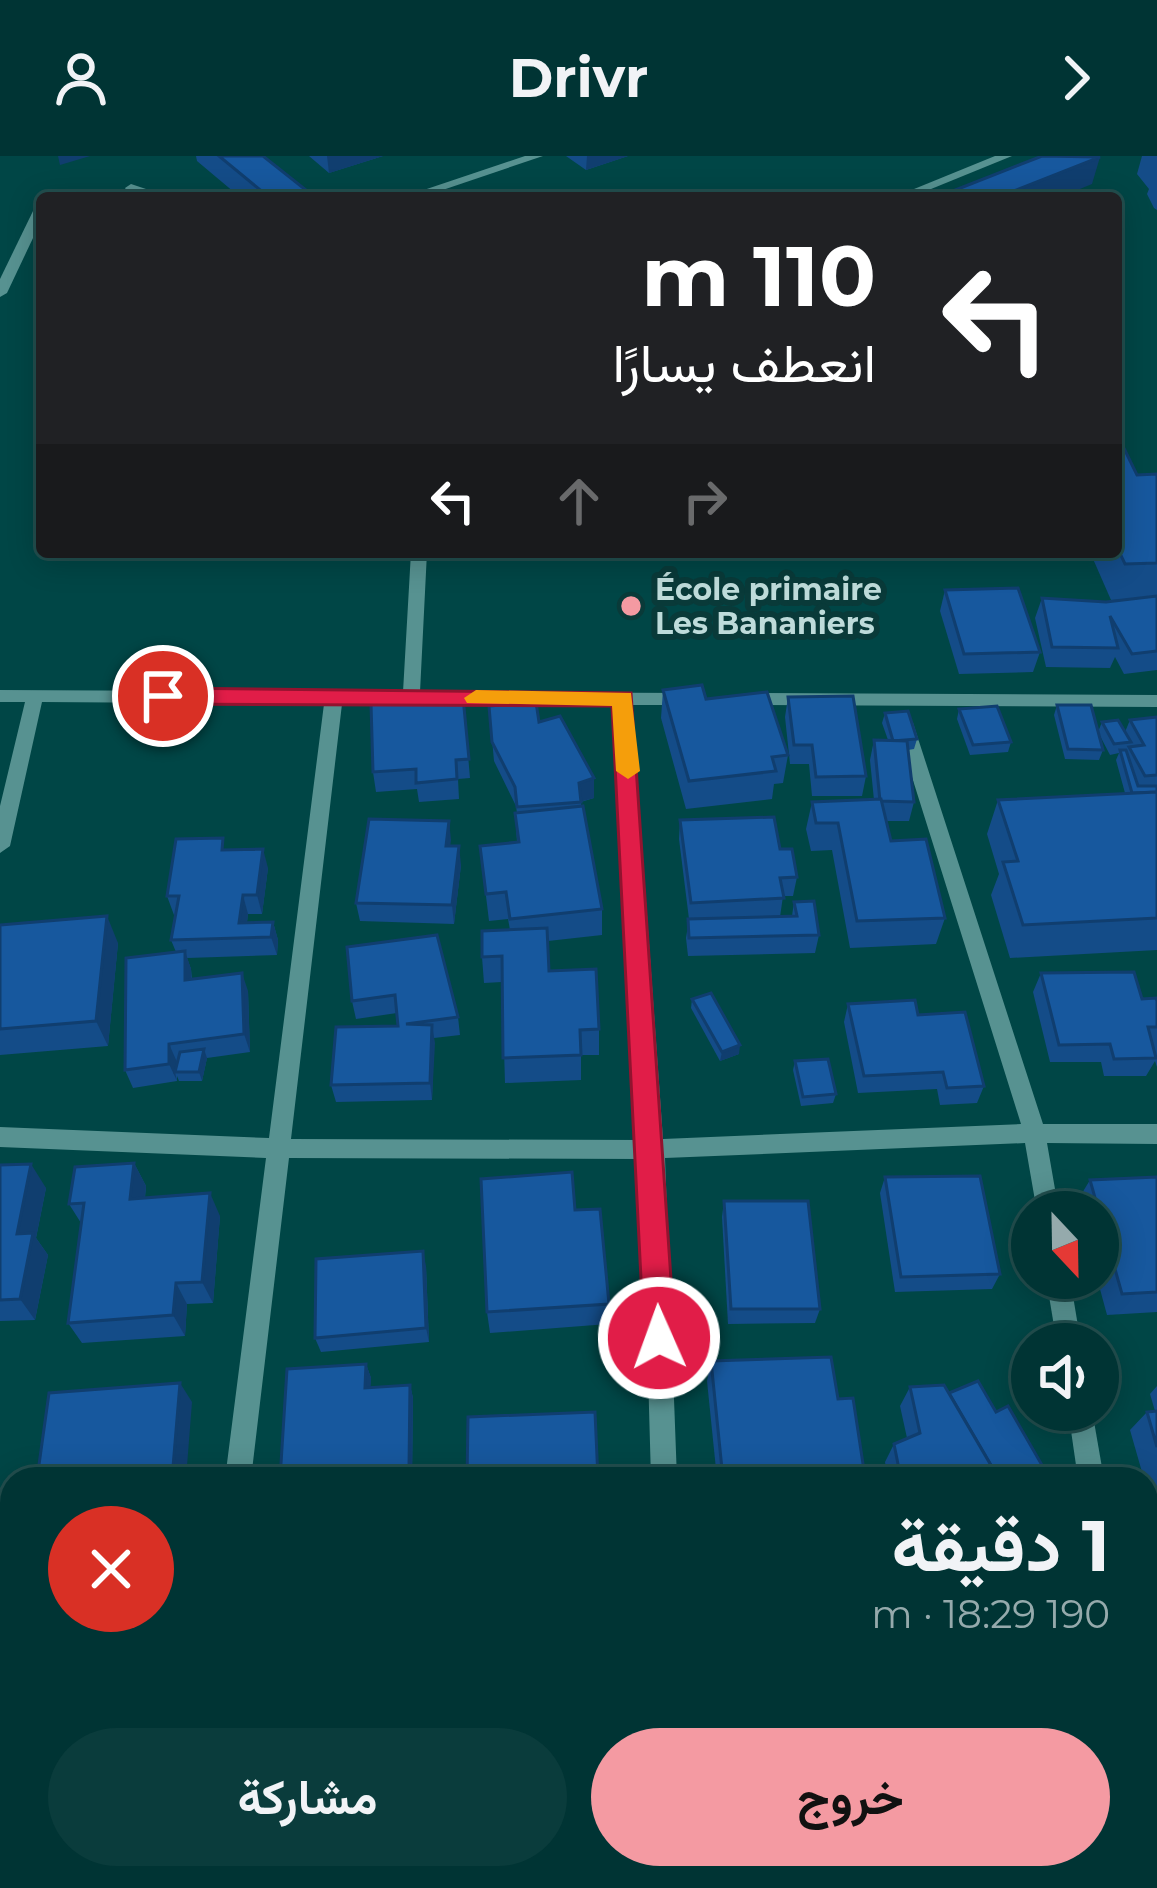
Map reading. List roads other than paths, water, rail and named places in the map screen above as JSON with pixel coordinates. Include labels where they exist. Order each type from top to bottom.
[{"type":"street","points":[[425,192],[537,156]]},
{"type":"street","points":[[913,192],[1006,156]]},
{"type":"street","points":[[131,188],[143,192]]},
{"type":"street","points":[[0,293],[36,218]]},
{"type":"street","points":[[411,698],[419,558]]},
{"type":"street","points":[[0,695],[1157,700]]},
{"type":"street","points":[[0,846],[35,696]]},
{"type":"street","points":[[239,1467],[334,697]]},
{"type":"street","points":[[623,698],[653,1149],[664,1467]]},
{"type":"street","points":[[897,700],[1034,1130],[1044,1191]]},
{"type":"street","points":[[0,1137],[275,1150],[653,1149],[1034,1130],[1157,1134]]},
{"type":"street","points":[[1083,1431],[1089,1467]]},
{"type":"place","name":"École primaire Les Bananiers","points":[[631,606]]}]
